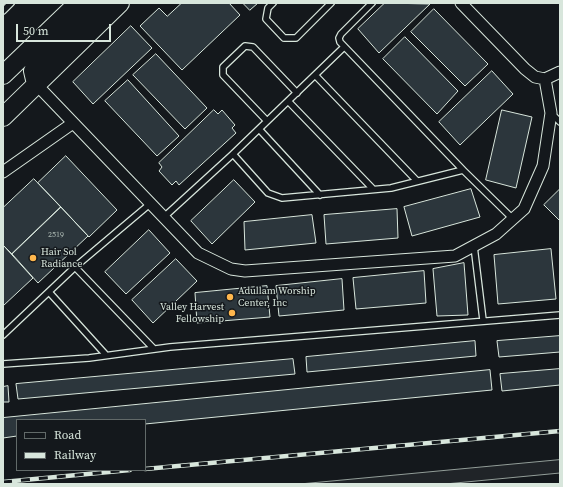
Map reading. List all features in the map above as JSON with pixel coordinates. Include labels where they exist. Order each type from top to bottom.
[{"type":"main road","points":[[3,75],[78,3]]},
{"type":"main road","points":[[36,84],[33,71],[38,60],[98,3]]},
{"type":"main road","points":[[3,118],[120,3]]},
{"type":"street","points":[[462,3],[525,69],[535,77],[545,79],[555,76],[560,72]]},
{"type":"street","points":[[36,84],[198,253],[231,269],[244,271],[455,256],[496,234],[524,209],[543,166],[551,113],[545,79]]},
{"type":"street","points":[[3,172],[73,123]]},
{"type":"lane","points":[[3,11],[11,3]]},
{"type":"lane","points":[[273,3],[268,8],[266,20],[284,38],[296,38],[331,3]]},
{"type":"lane","points":[[372,3],[341,34],[339,38],[344,47],[463,170],[513,219]]},
{"type":"lane","points":[[267,121],[224,75],[223,67],[245,46],[253,47],[297,93]]},
{"type":"lane","points":[[164,217],[259,130],[344,47]]},
{"type":"lane","points":[[315,75],[417,181]]},
{"type":"lane","points":[[288,101],[372,189]]},
{"type":"lane","points":[[551,113],[560,122]]},
{"type":"lane","points":[[259,130],[320,195]]},
{"type":"lane","points":[[233,154],[268,194],[282,198],[391,188],[463,170]]},
{"type":"lane","points":[[3,335],[75,267],[151,203]]},
{"type":"lane","points":[[474,245],[484,320]]},
{"type":"lane","points":[[75,267],[154,349]]},
{"type":"lane","points":[[49,292],[106,355]]},
{"type":"lane","points":[[3,364],[106,355],[154,349],[484,320],[560,315]]},
{"type":"shaded area","points":[[560,460],[560,473],[445,484],[300,484]]},
{"type":"building","points":[[182,3],[229,3],[240,15],[182,70],[140,26],[159,8],[167,16]]},
{"type":"building","points":[[243,3],[258,3],[250,10]]},
{"type":"building","points":[[385,3],[430,4],[379,53],[358,29]]},
{"type":"building","points":[[434,9],[488,64],[465,86],[411,32]]},
{"type":"building","points":[[131,26],[152,48],[93,104],[73,82]]},
{"type":"building","points":[[405,37],[458,91],[437,114],[383,59]]},
{"type":"building","points":[[156,54],[207,108],[185,129],[133,75]]},
{"type":"building","points":[[492,71],[513,94],[460,145],[439,122]]},
{"type":"building","points":[[128,80],[179,136],[157,156],[105,101]]},
{"type":"building","points":[[214,110],[218,114],[222,110],[235,125],[232,128],[236,133],[179,185],[176,181],[172,185],[159,171],[162,167],[159,163]]},
{"type":"building","points":[[502,110],[532,117],[516,188],[486,180]]},
{"type":"building","points":[[66,156],[117,210],[89,237],[38,183]]},
{"type":"building","points":[[34,179],[61,207],[12,254],[3,245],[3,208]]},
{"type":"building","points":[[234,180],[255,202],[212,244],[191,221]]},
{"type":"building","points":[[471,189],[480,217],[412,236],[404,207]]},
{"type":"building","points":[[560,189],[560,221],[544,205]]},
{"type":"building","points":[[61,207],[88,236],[38,283],[12,254]]},
{"type":"building","points":[[397,209],[398,238],[326,244],[324,215]]},
{"type":"building","points":[[312,215],[316,243],[245,250],[244,222]]},
{"type":"building","points":[[149,230],[170,253],[126,294],[105,272]]},
{"type":"building","points":[[3,245],[33,278],[3,306]]},
{"type":"building","points":[[551,249],[556,299],[498,304],[494,255]]},
{"type":"building","points":[[176,259],[197,281],[153,323],[132,300]]},
{"type":"building","points":[[464,263],[468,315],[437,316],[433,269]]},
{"type":"building","points":[[424,271],[426,303],[356,309],[353,278]]},
{"type":"building","points":[[342,279],[344,310],[279,316],[276,286]]},
{"type":"building","points":[[267,286],[270,317],[197,323],[195,293]]},
{"type":"building","points":[[560,336],[560,352],[499,357],[497,341]]},
{"type":"building","points":[[475,341],[476,356],[307,372],[306,357]]},
{"type":"building","points":[[293,359],[295,374],[18,399],[16,384]]},
{"type":"building","points":[[560,369],[560,385],[502,391],[500,374]]},
{"type":"building","points":[[490,370],[492,390],[146,424],[146,419],[16,419],[16,436],[3,438],[3,418]]},
{"type":"building","points":[[8,386],[9,402],[3,402],[3,387]]},
{"type":"railway","points":[[146,469],[560,431]]},
{"type":"railway","points":[[3,482],[119,471]]},
{"type":"place","name":"Hair Sol Radiance","points":[[33,258]]},
{"type":"place","name":"Adullam Worship Center, Inc","points":[[230,297]]},
{"type":"place","name":"Valley Harvest Fellowship","points":[[232,313]]}]
